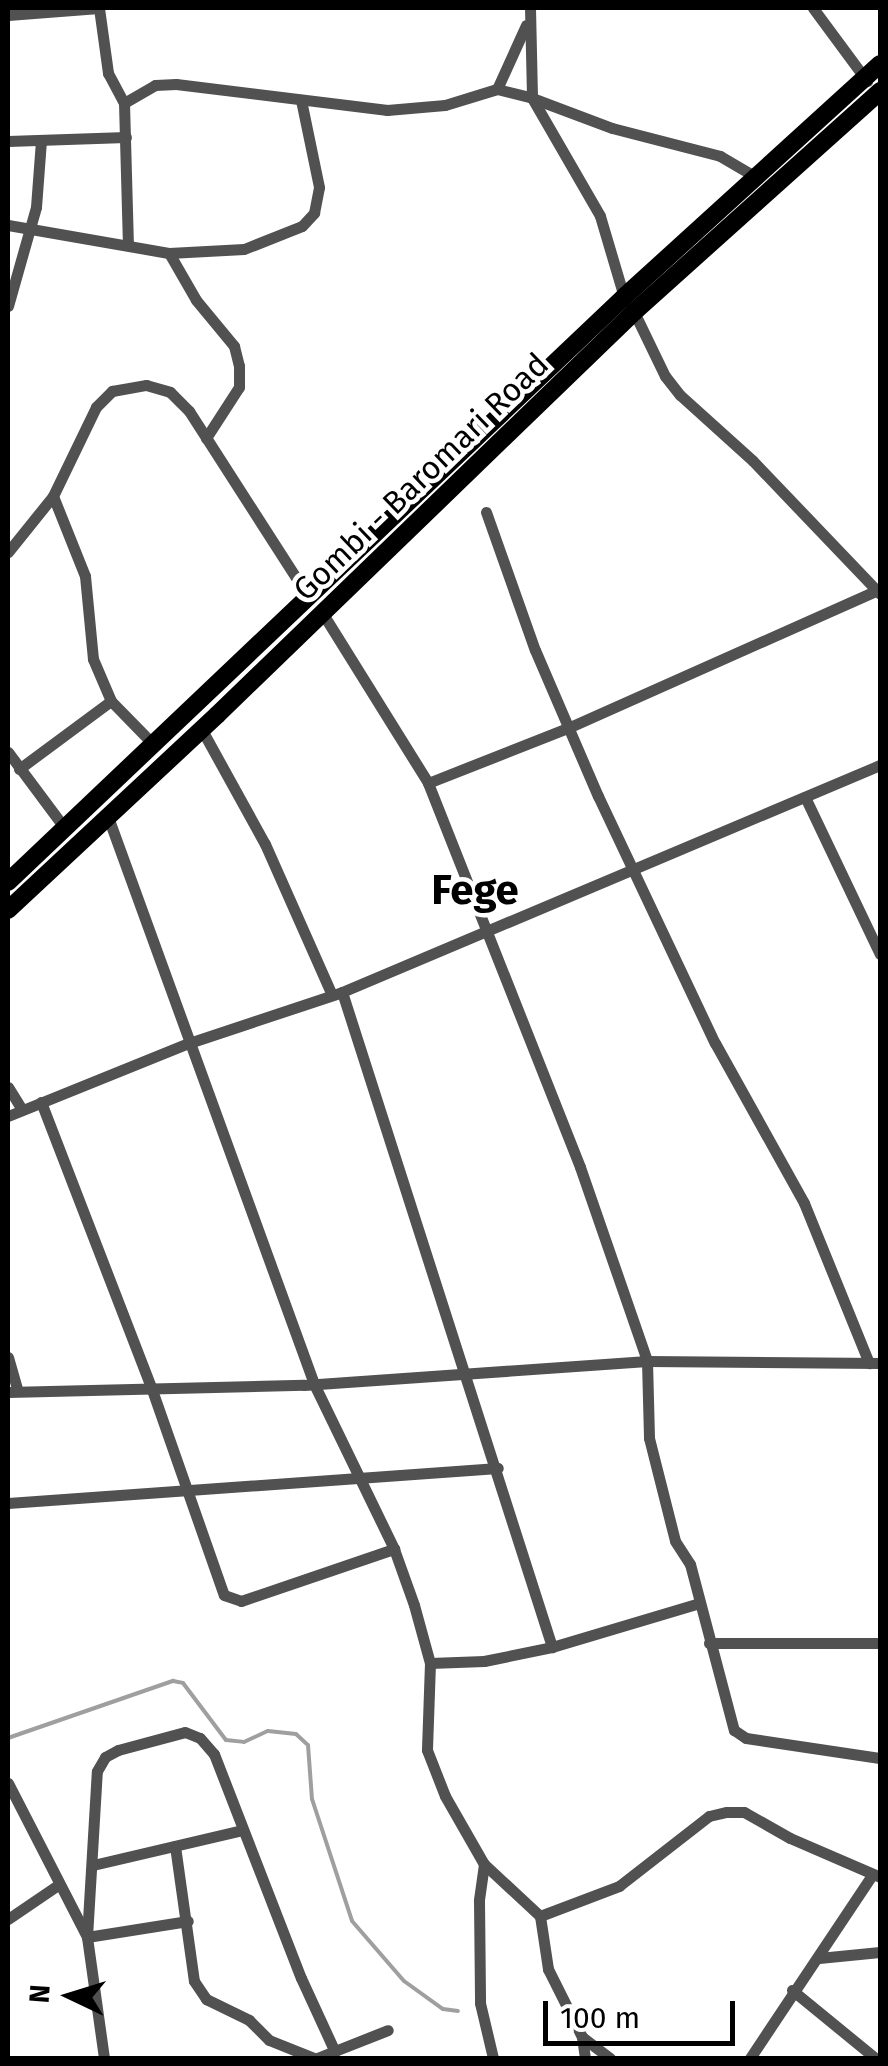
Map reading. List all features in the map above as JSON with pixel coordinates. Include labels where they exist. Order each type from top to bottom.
[{"type":"main road","name":"Gombi - Baromari Road","points":[[8,910],[323,614],[756,178],[880,64]]},
{"type":"main road","name":"Gombi - Baromari Road","points":[[8,882],[308,595],[629,304],[880,93]]},
{"type":"main road","points":[[206,695],[217,716]]},
{"type":"street","points":[[8,15],[99,8],[105,61],[124,103],[128,244]]},
{"type":"street","points":[[496,89],[527,23],[530,8]]},
{"type":"street","points":[[813,8],[864,78],[880,93]]},
{"type":"street","points":[[428,783],[570,727],[880,591],[665,376],[629,304],[600,216],[532,98],[527,23]]},
{"type":"street","points":[[124,103],[155,85],[176,84],[387,110],[445,106],[496,89],[612,128],[720,156],[756,178]]},
{"type":"street","points":[[8,225],[169,253],[244,249],[302,226],[314,213],[319,188],[301,100]]},
{"type":"street","points":[[8,141],[126,137]]},
{"type":"street","points":[[8,306],[41,177],[41,140]]},
{"type":"street","points":[[169,253],[196,300],[234,346],[239,386],[206,438]]},
{"type":"street","points":[[8,552],[54,496],[96,407],[112,391],[146,385],[170,392],[206,438],[308,595]]},
{"type":"street","points":[[54,496],[85,576],[93,659],[112,700],[153,744]]},
{"type":"street","points":[[8,1357],[13,1391],[314,1384],[646,1360],[875,1363],[804,1203],[715,1043],[632,867],[535,650],[519,593],[486,512]]},
{"type":"street","points":[[323,614],[428,783],[580,1168],[646,1360],[649,1438],[675,1541],[690,1564],[734,1730],[746,1738],[880,1758]]},
{"type":"street","points":[[19,769],[112,700]]},
{"type":"street","points":[[202,730],[264,844],[337,994],[498,1468],[552,1647]]},
{"type":"street","points":[[8,752],[64,827]]},
{"type":"street","points":[[8,1116],[190,1042],[337,994],[880,765]]},
{"type":"street","points":[[805,796],[880,954]]},
{"type":"street","points":[[108,817],[314,1384],[355,1476],[394,1549],[430,1662],[427,1750],[444,1796],[484,1864],[540,1916],[548,1969],[582,2038],[585,2058]]},
{"type":"street","points":[[8,1087],[22,1109]]},
{"type":"street","points":[[42,1102],[151,1387],[224,1595],[232,1601],[394,1549]]},
{"type":"street","points":[[8,1503],[498,1468]]},
{"type":"street","points":[[430,1662],[484,1661],[552,1647],[700,1603]]},
{"type":"street","points":[[709,1643],[880,1643]]},
{"type":"street","points":[[104,2058],[87,1937],[97,1771],[105,1757],[185,1732],[200,1738],[214,1754],[335,2052]]},
{"type":"street","points":[[8,1783],[87,1937]]},
{"type":"street","points":[[540,1916],[618,1886],[709,1816],[727,1812],[744,1812],[876,1876],[792,1990],[750,2058]]},
{"type":"street","points":[[92,1865],[242,1830]]},
{"type":"street","points":[[175,1846],[194,1981],[206,1999],[249,2020],[269,2040],[316,2058],[388,2030]]},
{"type":"street","points":[[484,1864],[479,1901],[480,2003],[492,2058]]},
{"type":"street","points":[[8,1920],[58,1885]]},
{"type":"street","points":[[87,1937],[188,1921]]},
{"type":"street","points":[[819,1958],[880,1952]]},
{"type":"street","points":[[792,1990],[876,2058]]},
{"type":"street","points":[[582,2038],[610,2058]]},
{"type":"waterway","points":[[8,1738],[173,1681],[183,1683],[226,1740],[244,1742],[268,1731],[296,1734],[308,1745],[312,1799],[352,1921],[404,1981],[443,2009],[458,2011]]},
{"type":"district","name":"Fege","points":[[475,890]]}]
